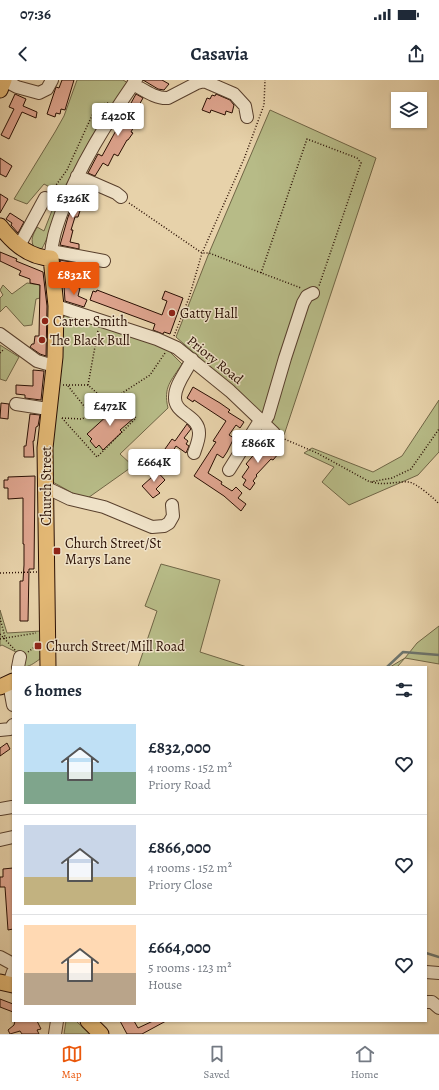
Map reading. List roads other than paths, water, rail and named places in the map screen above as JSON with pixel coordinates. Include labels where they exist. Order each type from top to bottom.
[{"type":"main road","points":[[0,90],[4,80]]},
{"type":"main road","points":[[0,226],[7,236],[19,246],[41,257],[51,255]]},
{"type":"main road","name":"Church Street","points":[[48,666],[45,448],[48,409],[54,366],[56,306],[51,255]]},
{"type":"main road","points":[[89,1022],[101,1034]]},
{"type":"street","points":[[4,80],[17,87],[39,93],[47,89],[52,80]]},
{"type":"street","points":[[104,261],[51,255],[51,244],[77,176],[119,104],[134,82],[158,97],[168,98],[204,81],[234,94],[245,106],[247,117]]},
{"type":"street","points":[[77,176],[116,193],[121,197]]},
{"type":"street","points":[[19,246],[45,198]]},
{"type":"street","points":[[228,470],[262,420],[268,416],[282,365],[303,303],[307,296],[313,293]]},
{"type":"street","name":"Priory Road","points":[[56,306],[171,344],[192,359],[230,391],[274,433]]},
{"type":"street","points":[[0,334],[37,361],[54,366]]},
{"type":"street","points":[[192,359],[178,386],[175,397],[176,404],[180,410],[193,418],[198,426],[199,435],[194,453]]},
{"type":"street","points":[[16,404],[48,409]]},
{"type":"street","points":[[45,487],[70,499],[104,507],[152,526],[164,526],[170,523],[173,516],[172,505]]},
{"type":"street","points":[[7,684],[12,702]]},
{"type":"street","points":[[0,730],[10,728],[12,726]]},
{"type":"street","points":[[0,809],[12,807]]},
{"type":"street","points":[[0,840],[12,837]]},
{"type":"street","points":[[0,957],[12,963]]},
{"type":"street","points":[[427,972],[439,973]]},
{"type":"street","points":[[427,1002],[432,1002],[439,1008]]},
{"type":"street","points":[[55,1034],[57,1022]]},
{"type":"waterway","points":[[388,666],[403,652],[439,655]]},
{"type":"waterway","points":[[427,953],[439,957]]},
{"type":"place","name":"Gatty Hall","points":[[172,313]]},
{"type":"place","name":"Carter Smith","points":[[45,321]]},
{"type":"place","name":"The Black Bull","points":[[42,340]]},
{"type":"place","name":"Church Street/St Marys Lane","points":[[57,551]]},
{"type":"place","name":"Church Street/Mill Road","points":[[38,646]]}]
